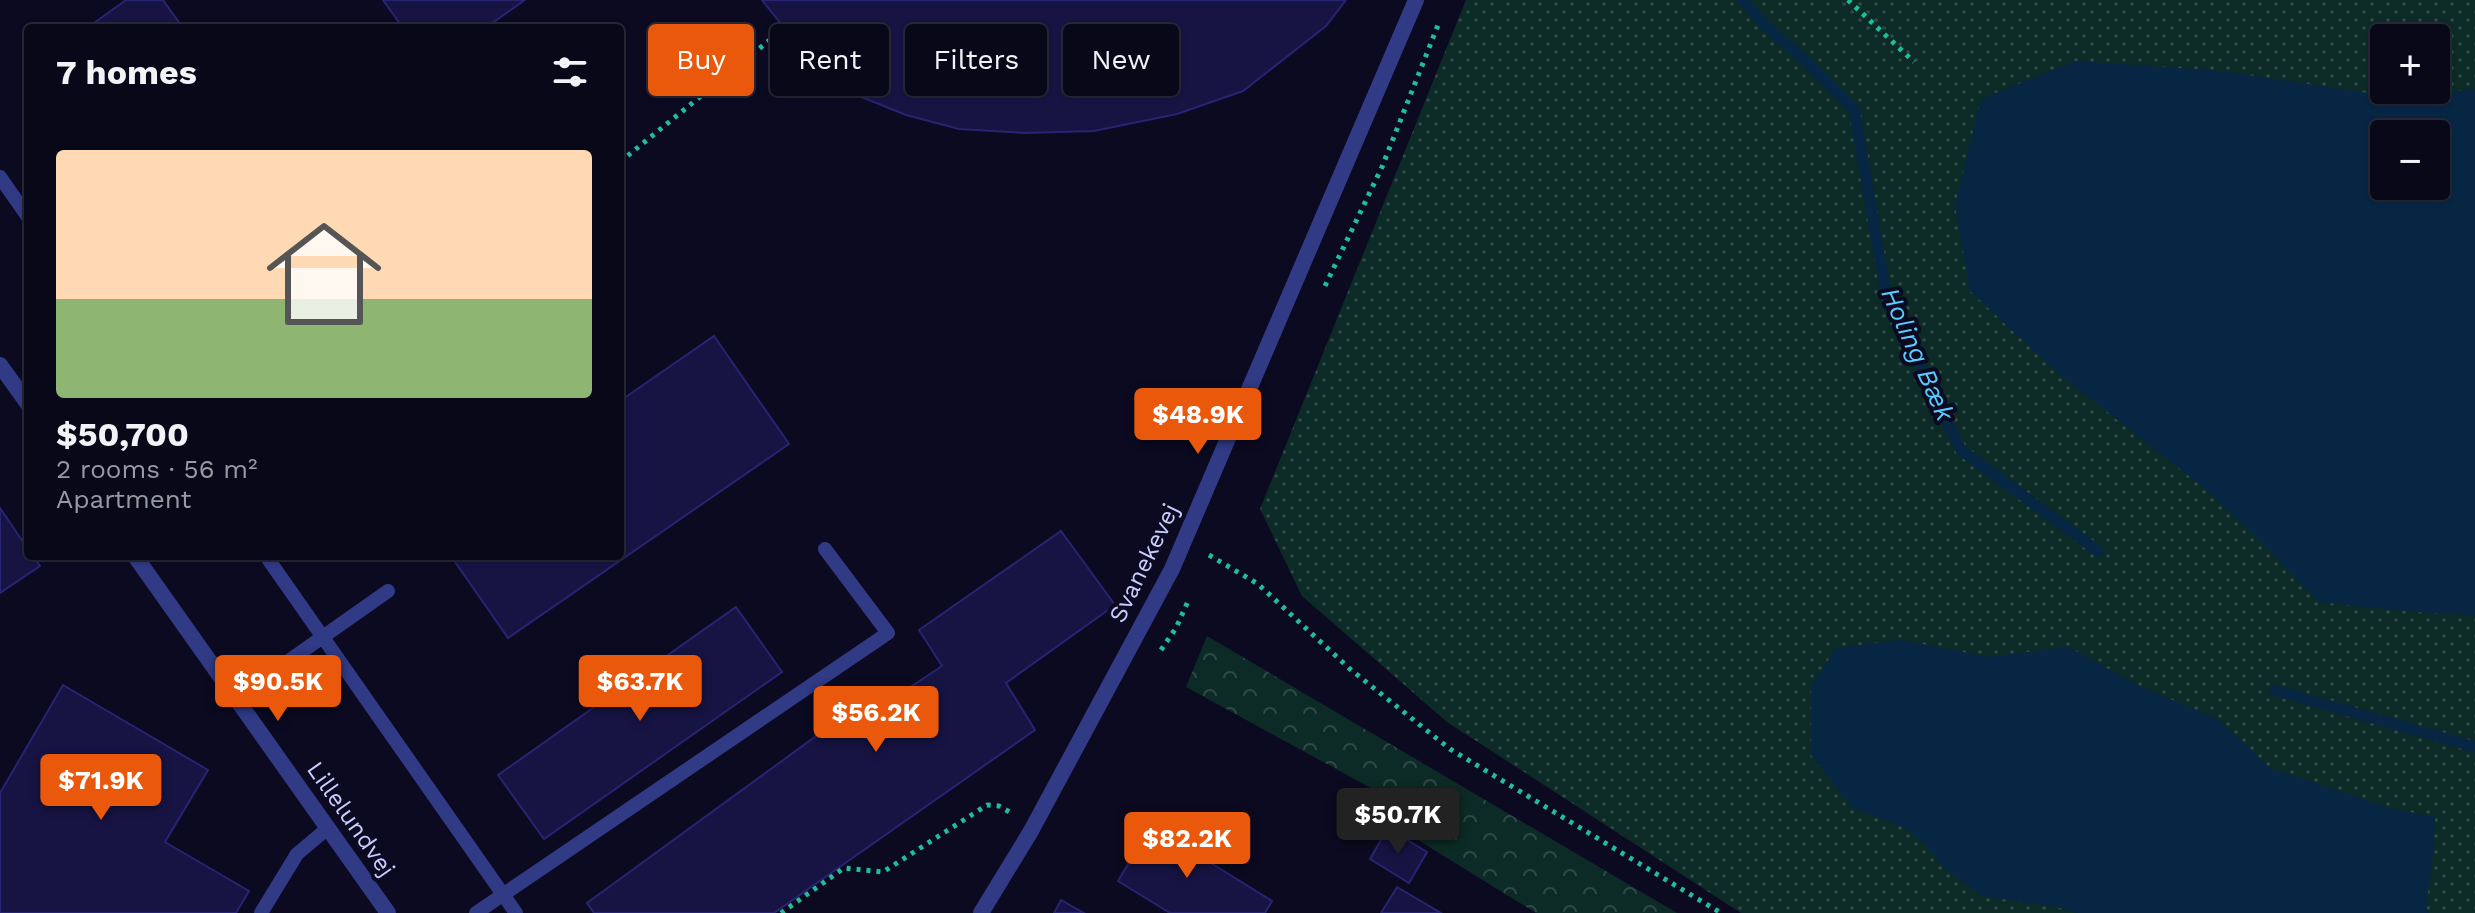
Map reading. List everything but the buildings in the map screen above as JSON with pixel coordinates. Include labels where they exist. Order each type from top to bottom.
[{"type":"street","name":"Svanekevej","points":[[981,913],[1031,831],[1172,569],[1416,0]]},
{"type":"street","points":[[0,365],[24,398]]},
{"type":"street","name":"Lillelundvej","points":[[138,560],[388,913]]},
{"type":"lane","points":[[0,177],[24,211]]},
{"type":"lane","points":[[476,913],[888,633],[825,549]]},
{"type":"lane","points":[[269,560],[516,913]]},
{"type":"lane","points":[[236,698],[388,591]]},
{"type":"lane","points":[[261,913],[297,854],[328,828]]},
{"type":"path","points":[[1848,0],[1914,62]]},
{"type":"path","points":[[1321,294],[1382,167],[1442,14]]},
{"type":"path","points":[[624,159],[770,40]]},
{"type":"path","points":[[1215,541],[1209,555],[1258,584],[1350,669],[1450,749],[1721,913]]},
{"type":"path","points":[[781,913],[844,868],[883,872],[987,805],[999,806],[1010,812],[1031,831]]},
{"type":"green space","points":[[1466,0],[2475,0],[2475,913],[1741,913],[1447,722],[1302,596],[1260,509]]},
{"type":"green space","points":[[1207,636],[1677,913],[1536,913],[1405,832],[1402,805],[1186,687]]},
{"type":"water","points":[[2076,61],[2221,71],[2370,93],[2370,104],[2450,104],[2450,92],[2475,89],[2475,615],[2319,602],[2204,488],[2059,374],[1970,291],[1955,205],[1981,99]]},
{"type":"water","points":[[1902,640],[1988,657],[2069,647],[2139,686],[2218,719],[2270,768],[2390,808],[2435,817],[2426,906],[2429,913],[2077,913],[1982,896],[1945,869],[1924,843],[1903,827],[1853,808],[1811,755],[1811,687],[1836,648]]},
{"type":"waterway","name":"Holing Bæk","points":[[1743,0],[1767,27],[1854,109],[1886,294],[1961,450],[2098,551]]},
{"type":"waterway","name":"Holing Bæk","points":[[2274,690],[2475,747]]}]
